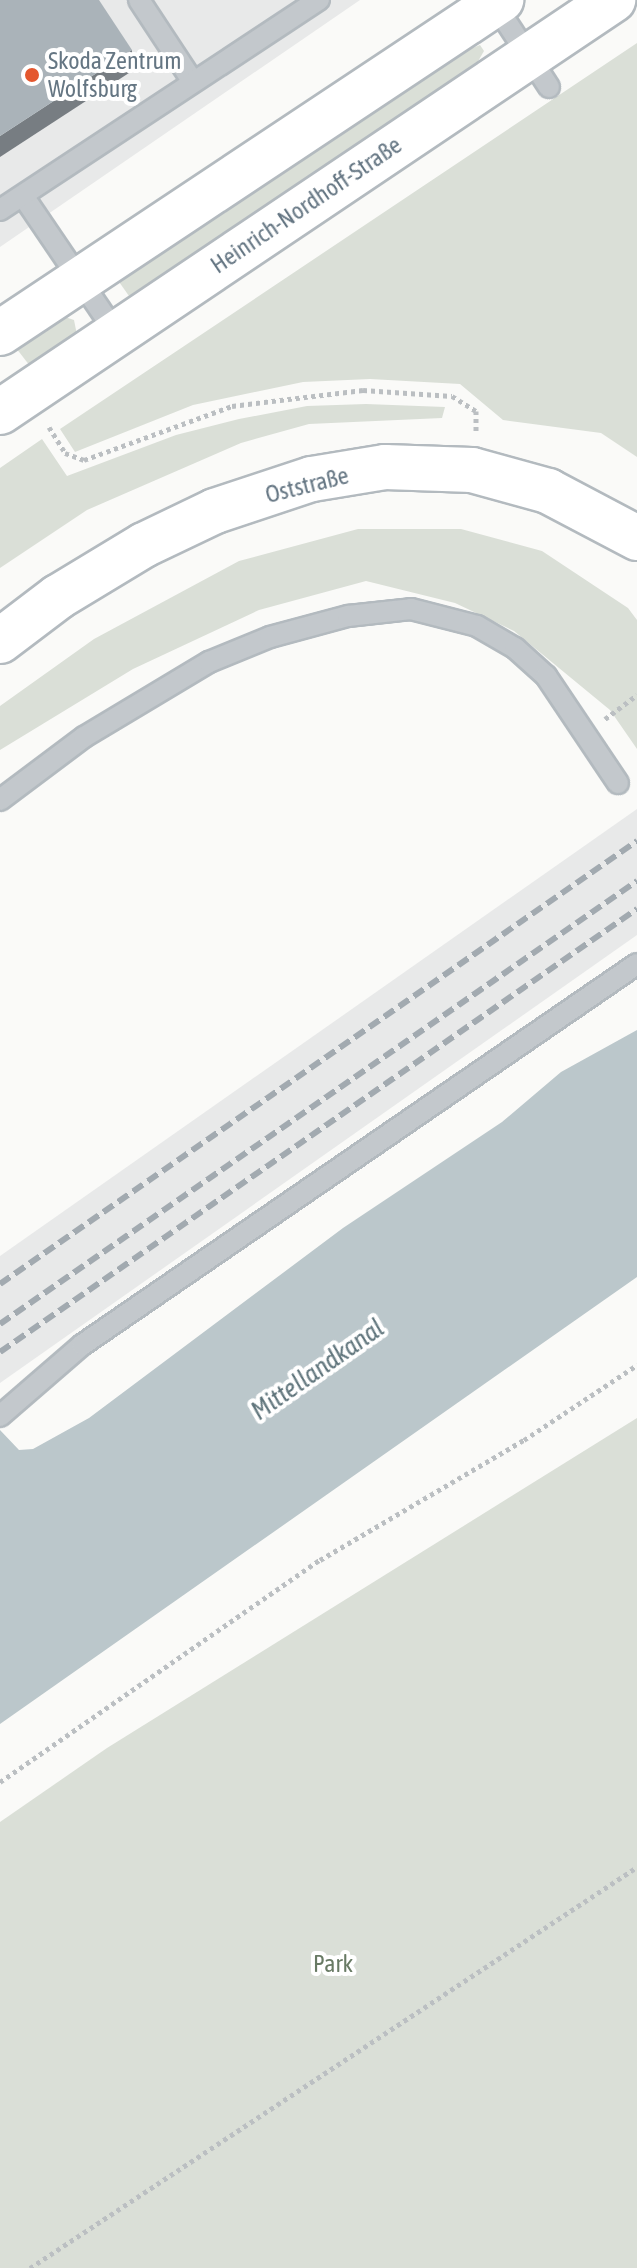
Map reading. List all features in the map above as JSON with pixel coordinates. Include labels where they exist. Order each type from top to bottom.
[{"type":"main road","name":"Heinrich-Nordhoff-Straße","points":[[0,412],[116,333],[539,72],[613,0]]},
{"type":"main road","points":[[0,333],[496,1]]},
{"type":"main road","name":"Oststraße","points":[[0,641],[58,597],[144,545],[215,511],[312,479],[385,467],[472,470],[548,491],[637,538]]},
{"type":"lane","points":[[139,0],[193,82]]},
{"type":"lane","points":[[0,210],[319,0]]},
{"type":"lane","points":[[496,1],[539,72]]},
{"type":"lane","points":[[23,196],[116,333]]},
{"type":"lane","points":[[0,800],[95,730],[209,662],[270,637],[348,616],[411,609],[477,626],[515,648],[546,676],[588,731],[618,783]]},
{"type":"lane","points":[[1,1415],[82,1345],[637,964]]},
{"type":"path","points":[[47,424],[65,453],[84,460],[232,406],[363,390],[452,396],[476,411],[472,470]]},
{"type":"path","points":[[617,710],[637,695]]},
{"type":"path","points":[[0,1782],[320,1560],[524,1440],[637,1365]]},
{"type":"path","points":[[30,2268],[637,1867]]},
{"type":"shaded area","points":[[0,0],[360,0],[0,247]]},
{"type":"shaded area","points":[[637,809],[637,935],[0,1383],[0,1256]]},
{"type":"green space","points":[[637,43],[637,457],[601,433],[503,420],[460,384],[370,379],[303,382],[193,405],[75,452],[60,429]]},
{"type":"green space","points":[[480,45],[484,51],[473,70],[129,296],[117,279],[446,59]]},
{"type":"green space","points":[[62,316],[74,320],[77,335],[30,366],[16,348]]},
{"type":"green space","points":[[366,404],[445,407],[442,418],[309,424],[241,443],[87,510],[0,568],[0,468],[42,439],[67,476],[176,435],[239,419],[307,406]]},
{"type":"green space","points":[[358,529],[461,529],[542,551],[628,608],[637,620],[637,749],[610,710],[514,631],[455,603],[366,581],[259,610],[133,669],[0,750],[0,706],[94,639],[239,561]]},
{"type":"green space","name":"Park","points":[[637,1418],[637,2268],[0,2268],[0,1822],[107,1748]]},
{"type":"water","name":"Mittellandkanal","points":[[637,1030],[637,1277],[0,1724],[0,1430],[19,1450],[33,1449],[89,1418],[343,1228],[502,1122],[561,1072]]},
{"type":"building","points":[[0,0],[99,0],[132,50],[0,136]]},
{"type":"railway","points":[[0,1284],[637,841]]},
{"type":"railway","points":[[0,1324],[637,881]]},
{"type":"railway","points":[[0,1352],[637,909]]},
{"type":"place","name":"Skoda Zentrum Wolfsburg","points":[[32,75]]}]
